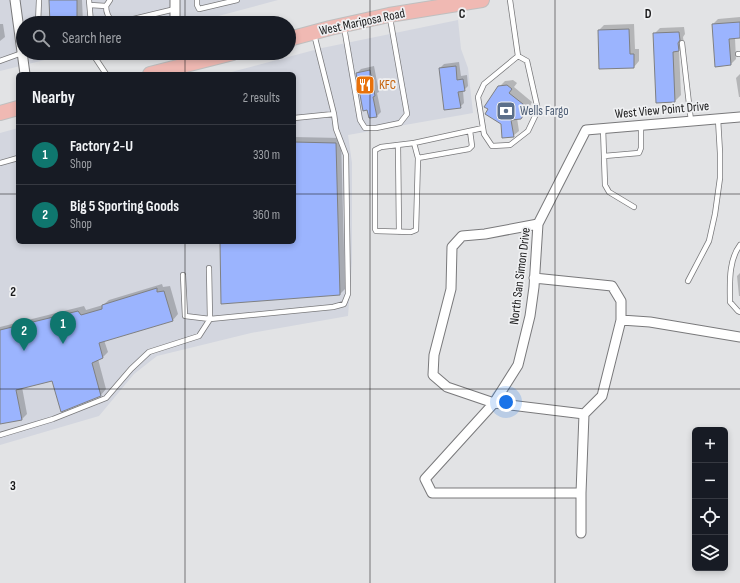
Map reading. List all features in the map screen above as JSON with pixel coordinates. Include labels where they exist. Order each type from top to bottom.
[{"type":"main road","name":"West Mariposa Road","points":[[296,37],[389,15],[482,0]]},
{"type":"main road","points":[[157,72],[202,60]]},
{"type":"main road","points":[[0,113],[16,109]]},
{"type":"street","points":[[15,0],[17,16]]},
{"type":"street","points":[[175,5],[175,16]]},
{"type":"street","points":[[23,60],[25,72]]},
{"type":"street","name":"West View Point Drive","points":[[586,130],[740,117]]},
{"type":"street","name":"North San Simon Drive","points":[[582,494],[432,493],[425,479],[494,403],[518,365],[530,316],[538,224],[586,130]]},
{"type":"street","points":[[538,224],[485,234],[462,236],[452,248],[451,289],[434,355],[433,375],[447,387],[494,403],[584,414]]},
{"type":"street","points":[[534,278],[612,286],[621,301],[621,320],[602,396],[584,414],[581,533]]},
{"type":"street","points":[[621,320],[650,322],[740,337]]},
{"type":"lane","points":[[38,0],[38,16]]},
{"type":"lane","points":[[108,16],[106,6],[110,0]]},
{"type":"lane","points":[[197,0],[199,9],[237,0]]},
{"type":"lane","points":[[510,0],[518,56]]},
{"type":"lane","points":[[90,16],[89,3],[106,6]]},
{"type":"lane","points":[[140,16],[175,5]]},
{"type":"lane","points":[[343,25],[360,120],[365,128],[376,128],[400,123],[407,114],[389,15]]},
{"type":"lane","points":[[183,275],[185,316],[210,319],[333,307],[344,304],[348,294],[346,155],[336,128],[334,114],[314,33]]},
{"type":"lane","points":[[682,43],[691,121]]},
{"type":"lane","points":[[0,61],[16,51]]},
{"type":"lane","points":[[518,56],[527,61],[538,110],[528,131],[510,145],[492,146],[484,134],[478,97],[484,84],[518,56]]},
{"type":"lane","points":[[97,60],[105,72]]},
{"type":"lane","points":[[296,118],[334,114]]},
{"type":"lane","points":[[688,281],[710,241],[715,214],[720,178],[718,119]]},
{"type":"lane","points":[[604,156],[639,152],[641,148],[641,125]]},
{"type":"lane","points":[[414,143],[418,158],[416,230],[411,232],[376,231],[375,150],[381,147],[414,143],[483,128]]},
{"type":"lane","points":[[604,128],[605,186],[609,192],[634,207]]},
{"type":"lane","points":[[418,158],[469,148],[472,146],[470,131]]},
{"type":"lane","points":[[398,145],[399,232]]},
{"type":"lane","points":[[0,163],[16,159]]},
{"type":"lane","points":[[740,245],[731,268],[730,302],[740,312]]},
{"type":"lane","points":[[0,435],[53,419],[106,398],[130,369],[149,352],[198,336],[210,319],[209,268]]},
{"type":"shaded area","points":[[0,0],[278,0],[218,16],[16,16],[16,60],[45,60],[0,71]]},
{"type":"shaded area","points":[[458,20],[461,49],[468,68],[473,113],[348,135],[352,163],[352,262],[348,316],[251,333],[157,356],[134,374],[99,416],[0,445],[0,133],[16,129],[16,244],[296,244],[296,72],[232,72],[277,60],[296,60],[296,55],[322,48]]},
{"type":"building","points":[[49,0],[77,0],[77,16],[50,16]]},
{"type":"building","points":[[740,22],[740,38],[729,39],[731,65],[715,67],[712,24]]},
{"type":"building","points":[[629,29],[630,54],[634,54],[634,68],[599,69],[598,30]]},
{"type":"building","points":[[679,32],[679,51],[673,52],[675,102],[656,103],[653,33]]},
{"type":"building","points":[[456,66],[457,80],[463,79],[465,91],[458,92],[461,108],[444,110],[439,68]]},
{"type":"building","name":"KFC","points":[[370,70],[377,117],[369,118],[367,110],[363,111],[356,73]]},
{"type":"building","name":"Wells Fargo","points":[[507,85],[512,89],[509,93],[528,108],[521,119],[511,120],[514,137],[502,138],[501,124],[485,114],[488,109],[484,107],[498,86]]},
{"type":"building","points":[[296,142],[336,143],[340,295],[221,304],[220,244],[296,244]]},
{"type":"building","points":[[157,288],[157,292],[164,291],[173,321],[99,343],[103,358],[92,363],[101,396],[61,412],[52,381],[16,390],[22,420],[0,424],[0,330],[78,311],[81,315],[102,309],[102,305]]},
{"type":"place","name":"KFC","points":[[365,85]]},
{"type":"place","name":"Wells Fargo","points":[[506,111]]},
{"type":"place","name":"Factory 2-U","points":[[63,344]]},
{"type":"place","name":"Big 5 Sporting Goods","points":[[24,351]]}]
